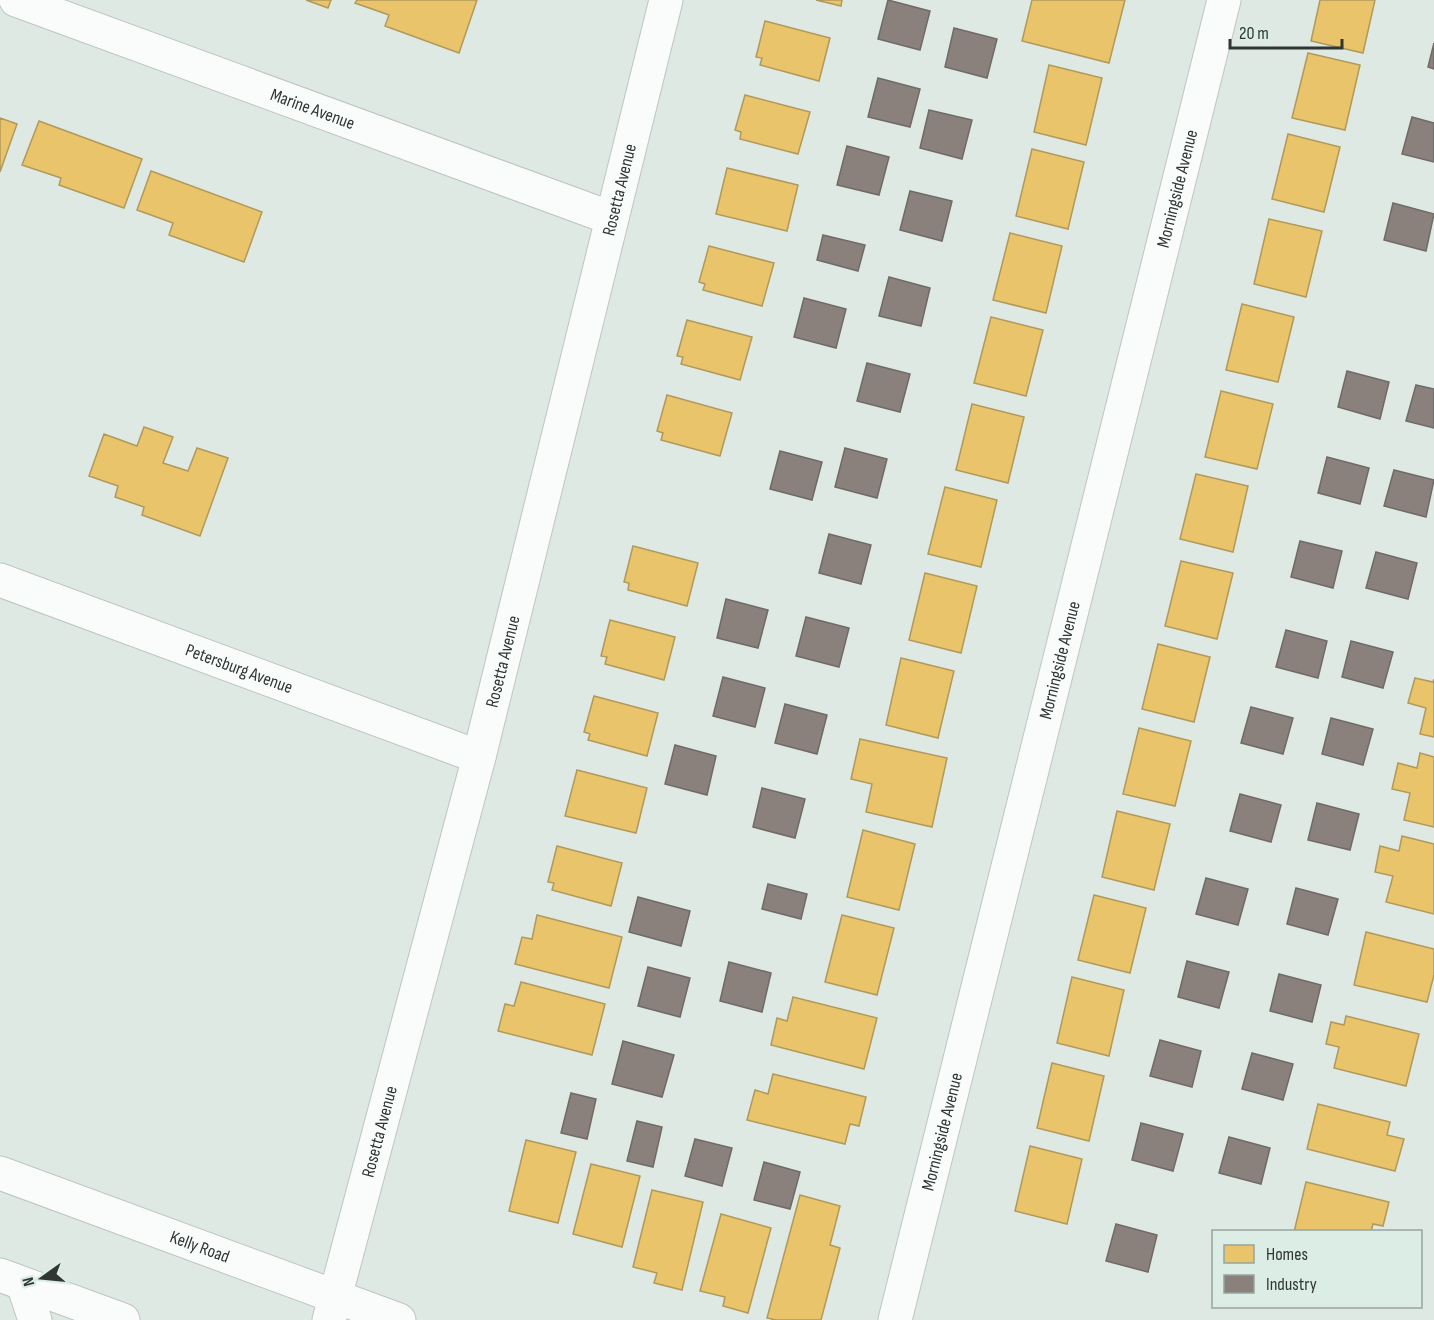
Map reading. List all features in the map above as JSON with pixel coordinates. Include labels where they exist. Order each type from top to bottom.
[{"type":"street","name":"Marine Avenue","points":[[16,0],[611,218]]},
{"type":"street","name":"Rosetta Avenue","points":[[332,1308],[479,757],[666,0]]},
{"type":"street","name":"Morningside Avenue","points":[[895,1320],[1224,0]]},
{"type":"street","name":"Petersburg Avenue","points":[[0,580],[479,757]]},
{"type":"street","name":"Kelly Road","points":[[0,1173],[332,1308],[399,1320]]},
{"type":"street","points":[[12,1279],[34,1320]]},
{"type":"street","points":[[12,1279],[123,1320]]},
{"type":"building: Homes","points":[[306,0],[331,0],[328,8]]},
{"type":"building: Homes","points":[[357,0],[477,0],[459,53],[385,26],[389,15],[355,3]]},
{"type":"building: Homes","points":[[816,0],[842,0],[841,6]]},
{"type":"building: Homes","points":[[1032,0],[1125,0],[1109,63],[1022,41]]},
{"type":"building: Homes","points":[[1320,0],[1375,0],[1363,53],[1311,41]]},
{"type":"building: Homes","points":[[765,21],[830,38],[819,81],[760,65],[762,58],[756,57]]},
{"type":"building: Homes","points":[[1308,53],[1360,65],[1345,130],[1292,118]]},
{"type":"building: Homes","points":[[1049,65],[1102,78],[1086,145],[1034,132]]},
{"type":"building: Homes","points":[[745,95],[810,112],[798,154],[740,139],[741,132],[735,130]]},
{"type":"building: Homes","points":[[0,118],[17,124],[0,172]]},
{"type":"building: Homes","points":[[39,121],[142,159],[124,208],[59,185],[61,178],[22,165]]},
{"type":"building: Homes","points":[[1288,134],[1340,147],[1324,212],[1272,199]]},
{"type":"building: Homes","points":[[1032,149],[1084,162],[1068,229],[1016,216]]},
{"type":"building: Homes","points":[[727,168],[798,185],[787,231],[716,214]]},
{"type":"building: Homes","points":[[151,171],[262,212],[244,262],[169,235],[173,223],[137,210]]},
{"type":"building: Homes","points":[[1269,219],[1322,231],[1306,297],[1254,284]]},
{"type":"building: Homes","points":[[1010,233],[1062,246],[1046,313],[993,300]]},
{"type":"building: Homes","points":[[709,246],[774,263],[762,306],[703,290],[705,284],[699,282]]},
{"type":"building: Homes","points":[[1242,304],[1294,317],[1278,382],[1226,370]]},
{"type":"building: Homes","points":[[991,317],[1043,330],[1026,396],[974,383]]},
{"type":"building: Homes","points":[[687,320],[752,337],[740,380],[681,364],[683,357],[677,356]]},
{"type":"building: Homes","points":[[1221,391],[1273,404],[1257,469],[1205,457]]},
{"type":"building: Homes","points":[[667,395],[732,413],[720,456],[661,440],[663,433],[657,431]]},
{"type":"building: Homes","points":[[972,404],[1024,417],[1008,483],[956,470]]},
{"type":"building: Homes","points":[[144,427],[173,437],[163,463],[188,471],[197,448],[228,458],[200,536],[142,515],[144,507],[115,497],[118,486],[89,476],[104,434],[137,446]]},
{"type":"building: Homes","points":[[1196,474],[1248,486],[1233,552],[1180,539]]},
{"type":"building: Homes","points":[[945,487],[997,500],[981,567],[928,554]]},
{"type":"building: Homes","points":[[633,546],[698,563],[687,606],[628,590],[629,583],[624,582]]},
{"type":"building: Homes","points":[[1181,561],[1233,573],[1217,639],[1165,626]]},
{"type":"building: Homes","points":[[925,573],[977,586],[961,653],[909,640]]},
{"type":"building: Homes","points":[[610,620],[675,637],[664,680],[605,664],[607,657],[601,656]]},
{"type":"building: Homes","points":[[1158,644],[1210,657],[1194,722],[1142,709]]},
{"type":"building: Homes","points":[[901,658],[954,671],[938,738],[886,725]]},
{"type":"building: Homes","points":[[1415,678],[1433,682],[1434,679],[1434,737],[1420,734],[1426,708],[1408,703]]},
{"type":"building: Homes","points":[[594,696],[658,713],[647,756],[588,740],[590,734],[584,732]]},
{"type":"building: Homes","points":[[1139,728],[1191,741],[1175,806],[1123,794]]},
{"type":"building: Homes","points":[[860,739],[947,758],[932,827],[866,812],[872,784],[851,779]]},
{"type":"building: Homes","points":[[1420,753],[1434,757],[1434,827],[1404,820],[1410,793],[1392,789],[1398,763],[1417,768]]},
{"type":"building: Homes","points":[[577,770],[647,788],[636,833],[565,816]]},
{"type":"building: Homes","points":[[1117,811],[1170,824],[1154,890],[1102,877]]},
{"type":"building: Homes","points":[[863,830],[915,844],[899,910],[847,897]]},
{"type":"building: Homes","points":[[1402,836],[1434,844],[1434,914],[1386,902],[1393,876],[1375,872],[1380,846],[1399,851]]},
{"type":"building: Homes","points":[[557,846],[622,863],[611,906],[552,890],[554,883],[548,882]]},
{"type":"building: Homes","points":[[1094,895],[1146,908],[1130,973],[1078,960]]},
{"type":"building: Homes","points":[[537,915],[622,937],[609,988],[515,964],[522,937],[532,939]]},
{"type":"building: Homes","points":[[842,915],[894,928],[877,995],[825,982]]},
{"type":"building: Homes","points":[[1366,932],[1434,949],[1434,975],[1427,1002],[1354,985]]},
{"type":"building: Homes","points":[[1072,977],[1124,990],[1109,1056],[1057,1043]]},
{"type":"building: Homes","points":[[521,982],[605,1004],[592,1055],[498,1031],[505,1004],[514,1006]]},
{"type":"building: Homes","points":[[793,997],[877,1018],[864,1069],[771,1045],[777,1018],[787,1021]]},
{"type":"building: Homes","points":[[1346,1016],[1419,1034],[1406,1086],[1334,1068],[1339,1047],[1326,1044],[1331,1022],[1344,1025]]},
{"type":"building: Homes","points":[[1052,1063],[1104,1076],[1089,1141],[1037,1128]]},
{"type":"building: Homes","points":[[773,1074],[866,1097],[859,1126],[850,1124],[845,1144],[747,1120],[755,1090],[768,1094]]},
{"type":"building: Homes","points":[[1318,1104],[1390,1122],[1387,1135],[1404,1139],[1395,1171],[1307,1149]]},
{"type":"building: Homes","points":[[526,1140],[576,1152],[558,1223],[509,1211]]},
{"type":"building: Homes","points":[[1030,1146],[1082,1159],[1067,1224],[1015,1211]]},
{"type":"building: Homes","points":[[591,1164],[640,1176],[622,1247],[573,1234]]},
{"type":"building: Homes","points":[[1306,1182],[1389,1202],[1383,1226],[1373,1224],[1372,1230],[1294,1230]]},
{"type":"building: Homes","points":[[652,1190],[703,1202],[682,1290],[654,1283],[657,1273],[633,1267]]},
{"type":"building: Homes","points":[[800,1195],[840,1206],[830,1245],[840,1248],[821,1320],[767,1318]]},
{"type":"building: Homes","points":[[721,1214],[771,1228],[748,1313],[723,1306],[725,1297],[700,1291]]},
{"type":"building: Industry","points":[[888,0],[930,11],[920,50],[878,39]]},
{"type":"building: Industry","points":[[954,28],[997,39],[987,78],[945,67]]},
{"type":"building: Industry","points":[[1434,43],[1434,69],[1428,67]]},
{"type":"building: Industry","points":[[878,78],[920,89],[910,127],[868,117]]},
{"type":"building: Industry","points":[[929,110],[972,120],[962,159],[920,148]]},
{"type":"building: Industry","points":[[1412,117],[1434,123],[1434,162],[1402,154]]},
{"type":"building: Industry","points":[[847,146],[889,157],[879,195],[837,185]]},
{"type":"building: Industry","points":[[910,191],[952,201],[942,241],[900,230]]},
{"type":"building: Industry","points":[[1393,203],[1434,214],[1426,251],[1384,240]]},
{"type":"building: Industry","points":[[823,235],[865,245],[858,271],[817,260]]},
{"type":"building: Industry","points":[[889,277],[930,288],[921,326],[879,316]]},
{"type":"building: Industry","points":[[804,298],[846,309],[836,348],[794,337]]},
{"type":"building: Industry","points":[[867,363],[910,374],[900,412],[857,401]]},
{"type":"building: Industry","points":[[1347,371],[1389,382],[1380,419],[1338,407]]},
{"type":"building: Industry","points":[[1416,385],[1434,389],[1434,428],[1406,421]]},
{"type":"building: Industry","points":[[845,448],[887,459],[877,498],[835,487]]},
{"type":"building: Industry","points":[[780,451],[822,462],[812,500],[770,489]]},
{"type":"building: Industry","points":[[1327,457],[1369,468],[1360,504],[1318,493]]},
{"type":"building: Industry","points":[[1394,470],[1434,480],[1426,517],[1384,506]]},
{"type":"building: Industry","points":[[829,534],[871,545],[861,584],[819,573]]},
{"type":"building: Industry","points":[[1300,541],[1342,551],[1333,588],[1291,577]]},
{"type":"building: Industry","points":[[1376,552],[1417,563],[1408,599],[1366,588]]},
{"type":"building: Industry","points":[[726,599],[768,610],[758,648],[717,638]]},
{"type":"building: Industry","points":[[806,617],[849,628],[839,667],[796,656]]},
{"type":"building: Industry","points":[[1286,630],[1327,641],[1318,678],[1276,667]]},
{"type":"building: Industry","points":[[1351,641],[1393,652],[1383,688],[1342,677]]},
{"type":"building: Industry","points":[[723,677],[765,688],[755,727],[713,716]]},
{"type":"building: Industry","points":[[785,704],[827,715],[817,754],[775,743]]},
{"type":"building: Industry","points":[[1251,707],[1293,718],[1283,754],[1241,743]]},
{"type":"building: Industry","points":[[1331,718],[1373,729],[1363,765],[1322,754]]},
{"type":"building: Industry","points":[[675,745],[716,756],[707,795],[665,784]]},
{"type":"building: Industry","points":[[762,788],[805,799],[795,838],[753,827]]},
{"type":"building: Industry","points":[[1240,794],[1281,805],[1271,842],[1230,831]]},
{"type":"building: Industry","points":[[1317,803],[1359,814],[1350,850],[1308,840]]},
{"type":"building: Industry","points":[[1206,878],[1248,889],[1238,925],[1196,914]]},
{"type":"building: Industry","points":[[768,884],[807,894],[801,919],[762,909]]},
{"type":"building: Industry","points":[[1296,888],[1338,899],[1328,935],[1287,924]]},
{"type":"building: Industry","points":[[638,897],[690,911],[681,946],[629,932]]},
{"type":"building: Industry","points":[[1187,961],[1229,972],[1219,1008],[1178,997]]},
{"type":"building: Industry","points":[[729,962],[771,973],[762,1012],[720,1001]]},
{"type":"building: Industry","points":[[648,967],[690,978],[680,1017],[638,1006]]},
{"type":"building: Industry","points":[[1279,974],[1321,985],[1312,1022],[1270,1011]]},
{"type":"building: Industry","points":[[1160,1040],[1201,1051],[1192,1087],[1150,1076]]},
{"type":"building: Industry","points":[[623,1041],[674,1055],[662,1097],[612,1084]]},
{"type":"building: Industry","points":[[1252,1053],[1293,1064],[1283,1100],[1242,1089]]},
{"type":"building: Industry","points":[[571,1093],[596,1099],[587,1139],[561,1133]]},
{"type":"building: Industry","points":[[637,1121],[662,1127],[653,1167],[627,1161]]},
{"type":"building: Industry","points":[[1141,1123],[1183,1134],[1173,1171],[1132,1160]]},
{"type":"building: Industry","points":[[1229,1137],[1270,1148],[1261,1184],[1219,1173]]},
{"type":"building: Industry","points":[[695,1139],[732,1148],[722,1186],[685,1176]]},
{"type":"building: Industry","points":[[764,1162],[800,1172],[790,1209],[754,1200]]},
{"type":"building: Industry","points":[[1116,1224],[1157,1235],[1148,1272],[1106,1261]]}]
